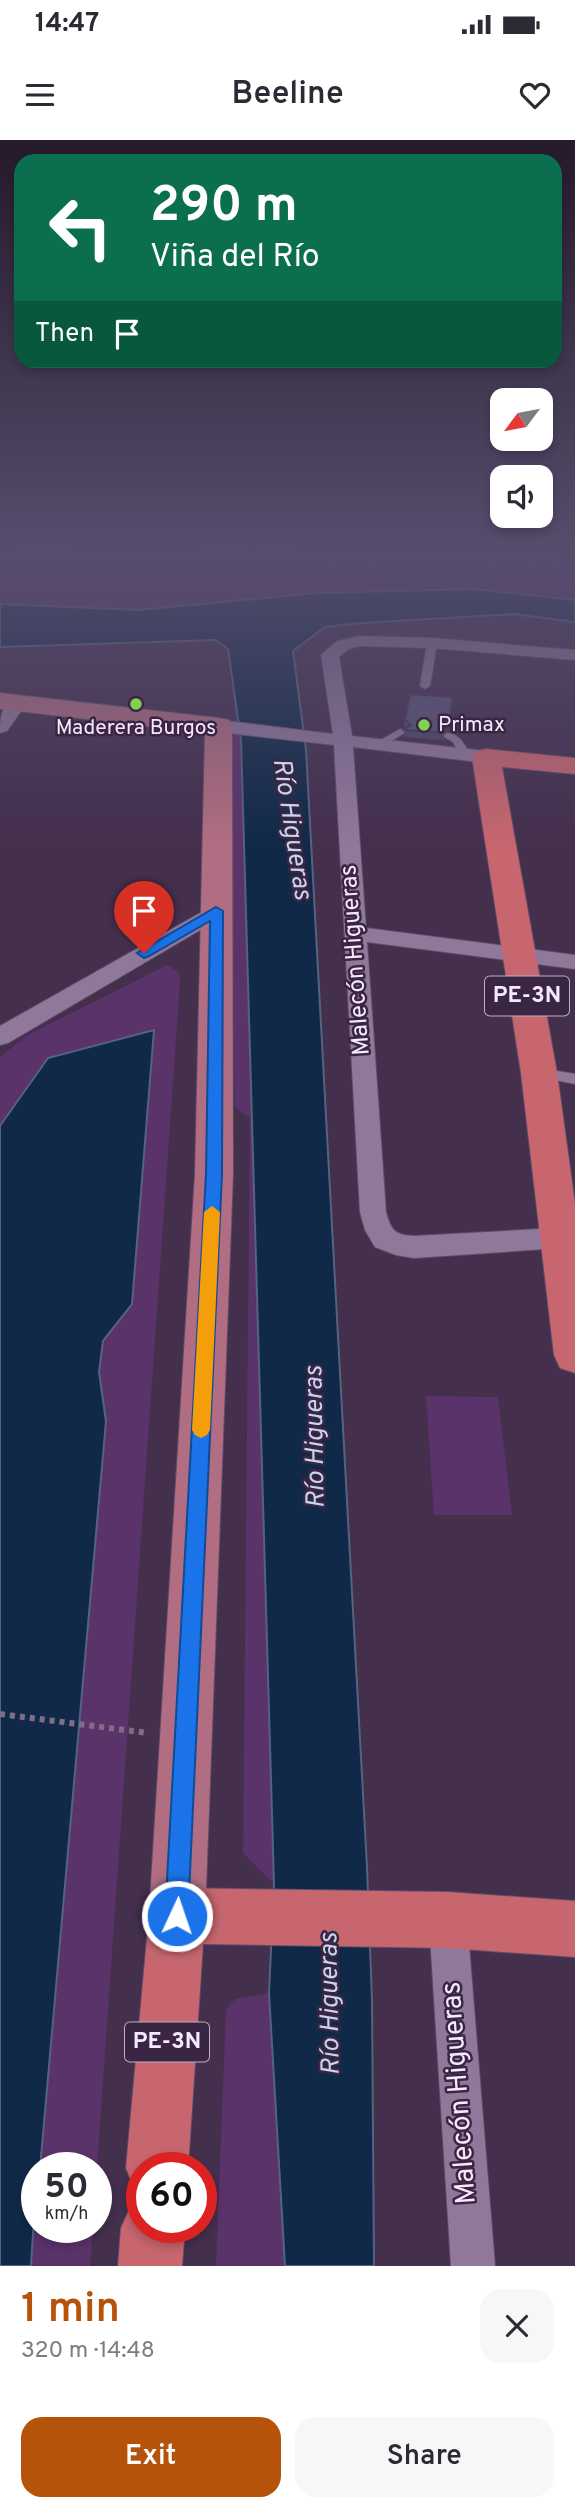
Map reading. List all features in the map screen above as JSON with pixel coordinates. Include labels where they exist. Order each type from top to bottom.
[{"type":"highway","points":[[475,755],[575,766]]},
{"type":"highway","name":"PE-3N","points":[[475,755],[520,954],[567,1237],[575,1355]]},
{"type":"highway","points":[[177,1916],[428,1920],[575,1929]]},
{"type":"highway","name":"PE-3N","points":[[158,2152],[177,1916]]},
{"type":"highway","points":[[150,2266],[152,2243]]},
{"type":"main road","points":[[8,702],[228,727],[216,911],[214,1174],[177,1916]]},
{"type":"street","name":"Malecón Higueras","points":[[345,645],[330,655],[354,933],[373,1212],[379,1236],[391,1246],[414,1247],[567,1237]]},
{"type":"street","points":[[461,645],[575,654]]},
{"type":"street","points":[[0,727],[8,702]]},
{"type":"street","points":[[228,727],[475,755]]},
{"type":"street","points":[[0,1037],[216,911]]},
{"type":"street","points":[[354,933],[575,962]]},
{"type":"street","name":"Malecón Higueras","points":[[428,1920],[473,2266]]},
{"type":"lane","points":[[425,686],[432,645]]},
{"type":"lane","points":[[377,745],[403,731]]},
{"type":"lane","points":[[447,735],[475,755]]},
{"type":"lane","points":[[539,1073],[575,1079]]},
{"type":"path","points":[[0,1714],[185,1738]]},
{"type":"shaded area","points":[[240,728],[274,1884],[243,1853],[250,1118],[235,1107],[230,732]]},
{"type":"shaded area","points":[[167,965],[179,972],[98,2152],[41,2152],[106,1421],[99,1372],[103,1341],[132,1304],[48,1058],[0,1126],[0,1057],[26,1036]]},
{"type":"shaded area","points":[[426,1396],[498,1397],[512,1515],[434,1515]]},
{"type":"shaded area","points":[[269,1993],[285,2266],[216,2266],[226,2010],[235,1999]]},
{"type":"shaded area","points":[[33,2243],[92,2243],[90,2266],[31,2266]]},
{"type":"water","points":[[0,645],[55,645],[0,647]]},
{"type":"water","name":"Río Higueras","points":[[223,645],[301,645],[293,651],[306,750],[367,1867],[372,2000],[374,2266],[285,2266],[269,1993],[274,1884],[241,740],[228,649]]},
{"type":"water","points":[[154,1030],[132,1304],[103,1341],[99,1372],[106,1421],[41,2152],[21,2152],[21,2243],[32,2243],[31,2266],[0,2266],[0,1126],[48,1058]]},
{"type":"building","points":[[410,694],[453,697],[449,723],[442,726],[445,733],[404,730],[411,725],[405,720]]},
{"type":"slow traffic","points":[[201,1430],[212,1212]]},
{"type":"place","name":"Maderera Burgos","points":[[136,704]]},
{"type":"place","name":"Primax","points":[[424,725]]},
{"type":"route","points":[[144,953],[216,911],[214,1174],[177,1916]]}]
